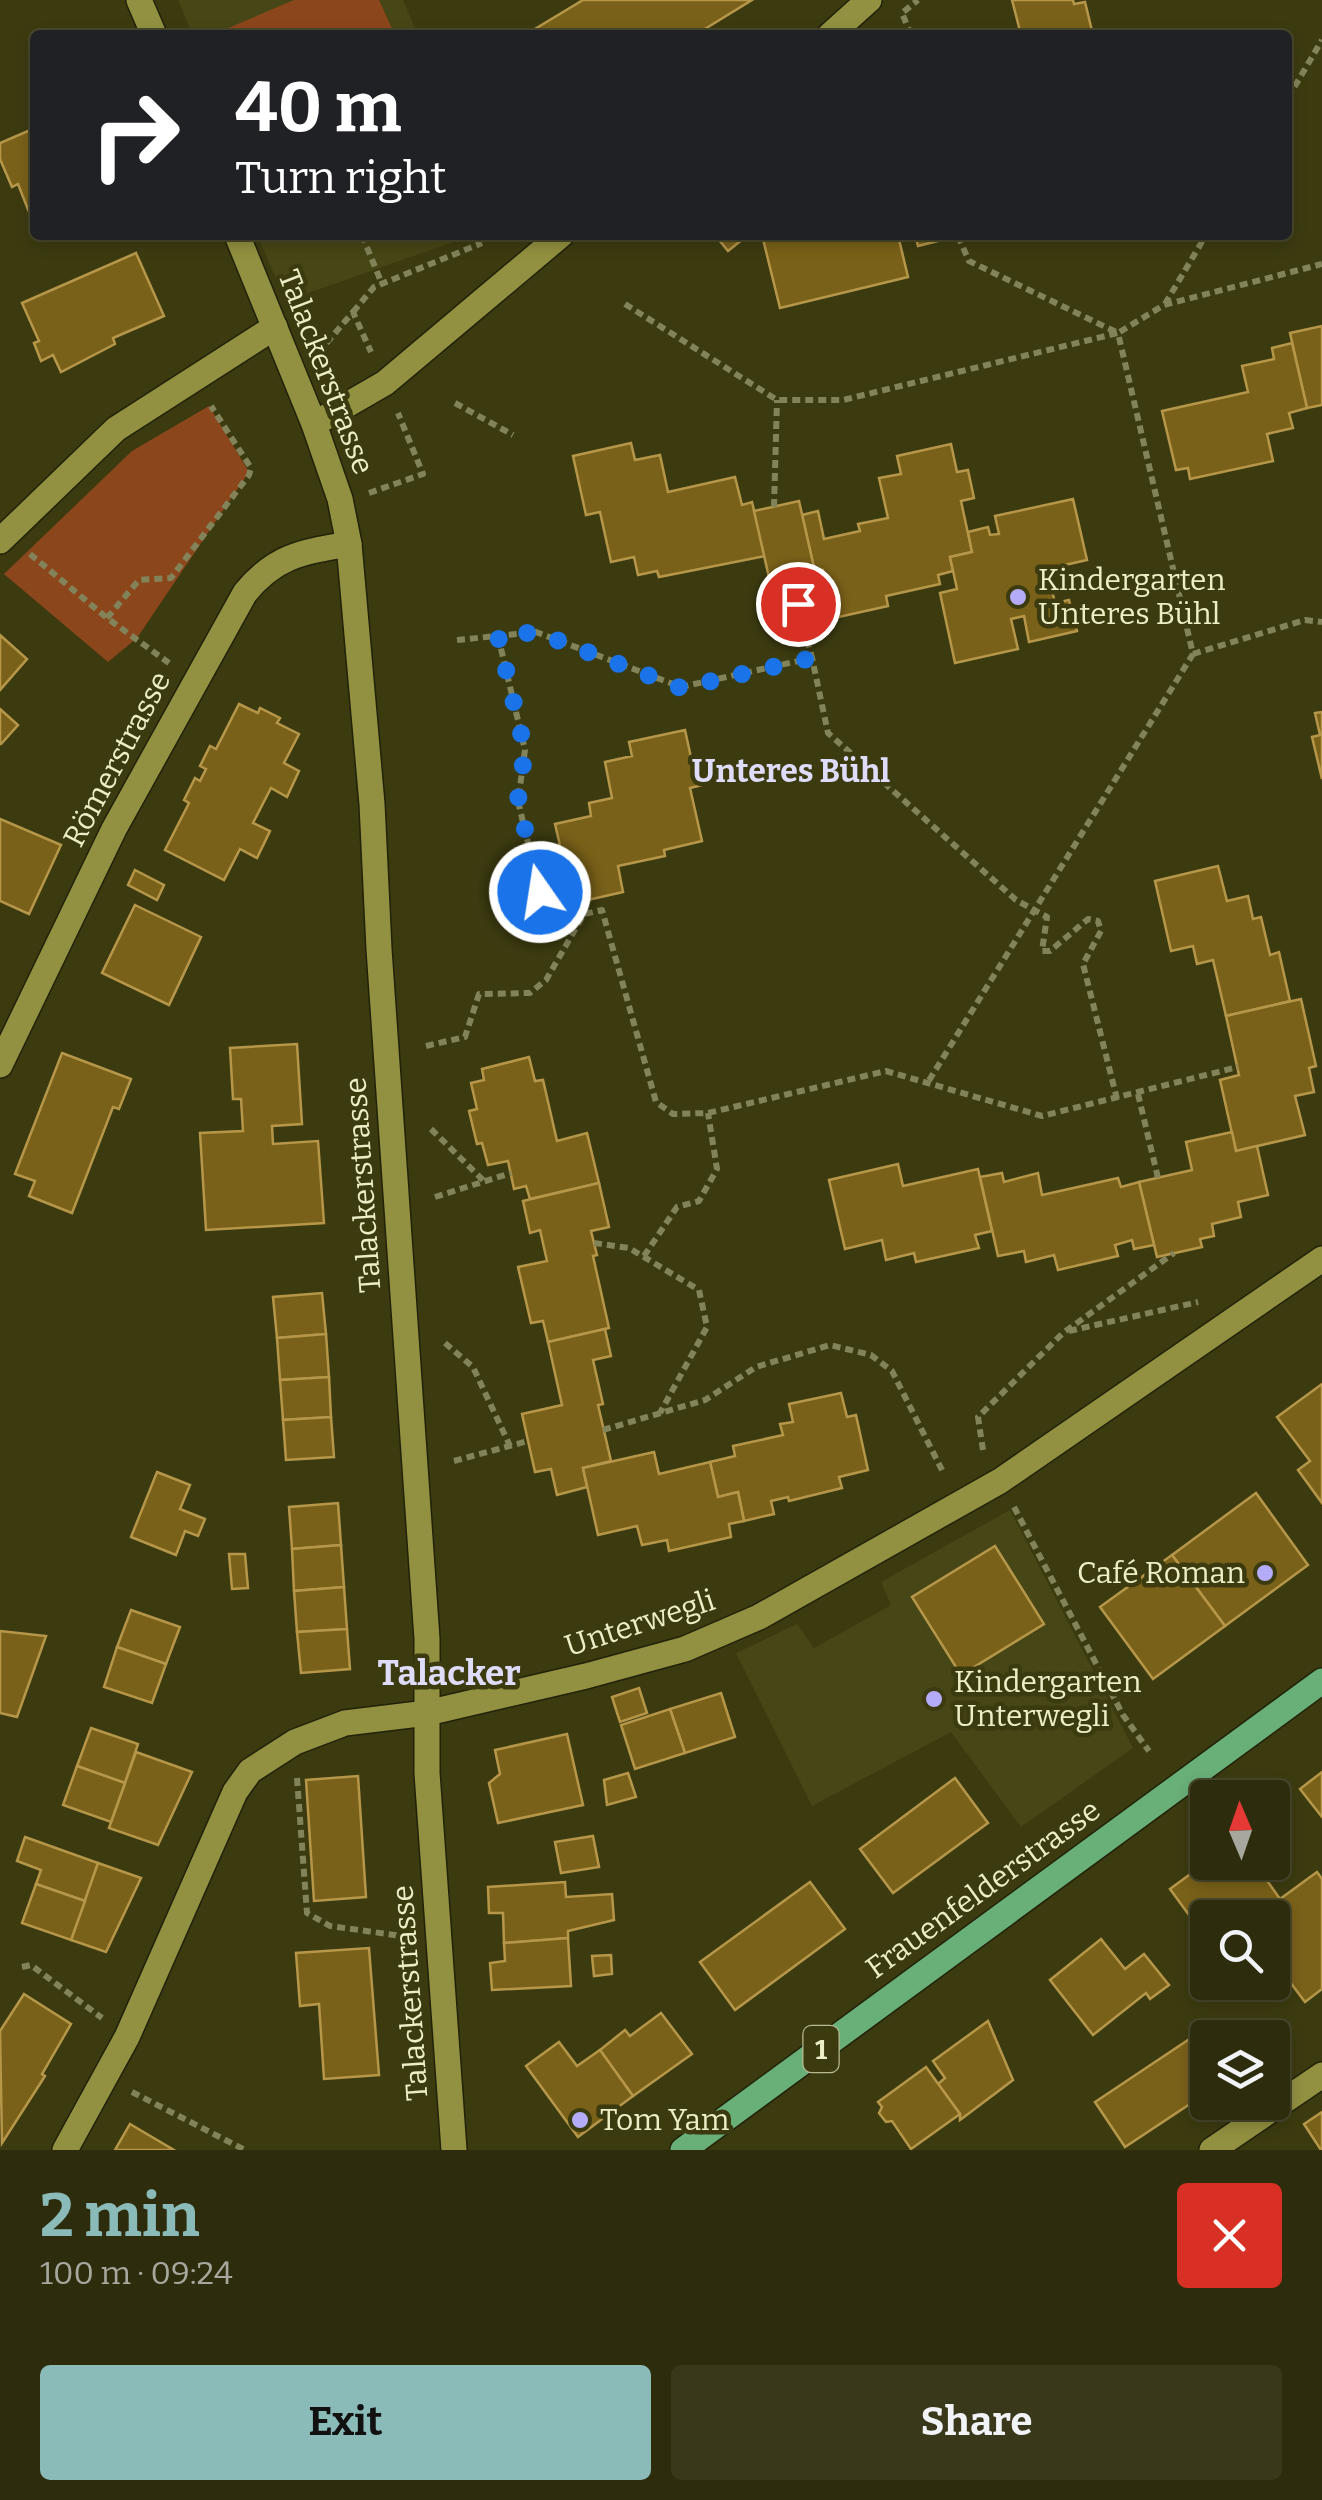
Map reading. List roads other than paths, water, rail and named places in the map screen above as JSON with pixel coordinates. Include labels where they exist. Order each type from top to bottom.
[{"type":"main road","name":"Frauenfelderstrasse","points":[[683,2150],[1322,1681]]},
{"type":"street","points":[[139,0],[152,30]]},
{"type":"street","points":[[836,30],[869,0]]},
{"type":"street","name":"Talackerstrasse","points":[[239,240],[314,424],[340,499],[349,544],[372,804],[428,1639],[427,1773],[454,2150]]},
{"type":"street","points":[[314,424],[384,383],[555,240]]},
{"type":"street","points":[[2,534],[116,429],[275,328]]},
{"type":"street","name":"Römerstrasse","points":[[0,1065],[114,829],[246,593],[269,567],[282,560],[349,544]]},
{"type":"street","name":"Unterwegli","points":[[65,2150],[127,2037],[235,1792],[250,1771],[296,1742],[345,1723],[427,1713],[685,1649],[759,1617],[1000,1481],[1322,1260]]},
{"type":"street","points":[[1212,2150],[1322,2075]]},
{"type":"place","name":"Kindergarten Unteres Bühl","points":[[1018,597]]},
{"type":"place","name":"Café Roman","points":[[1265,1573]]},
{"type":"place","name":"Kindergarten Unterwegli","points":[[934,1699]]},
{"type":"place","name":"Tom Yam","points":[[580,2120]]},
{"type":"district","name":"Unteres Bühl","points":[[791,771]]},
{"type":"district","name":"Talacker","points":[[449,1673]]}]
